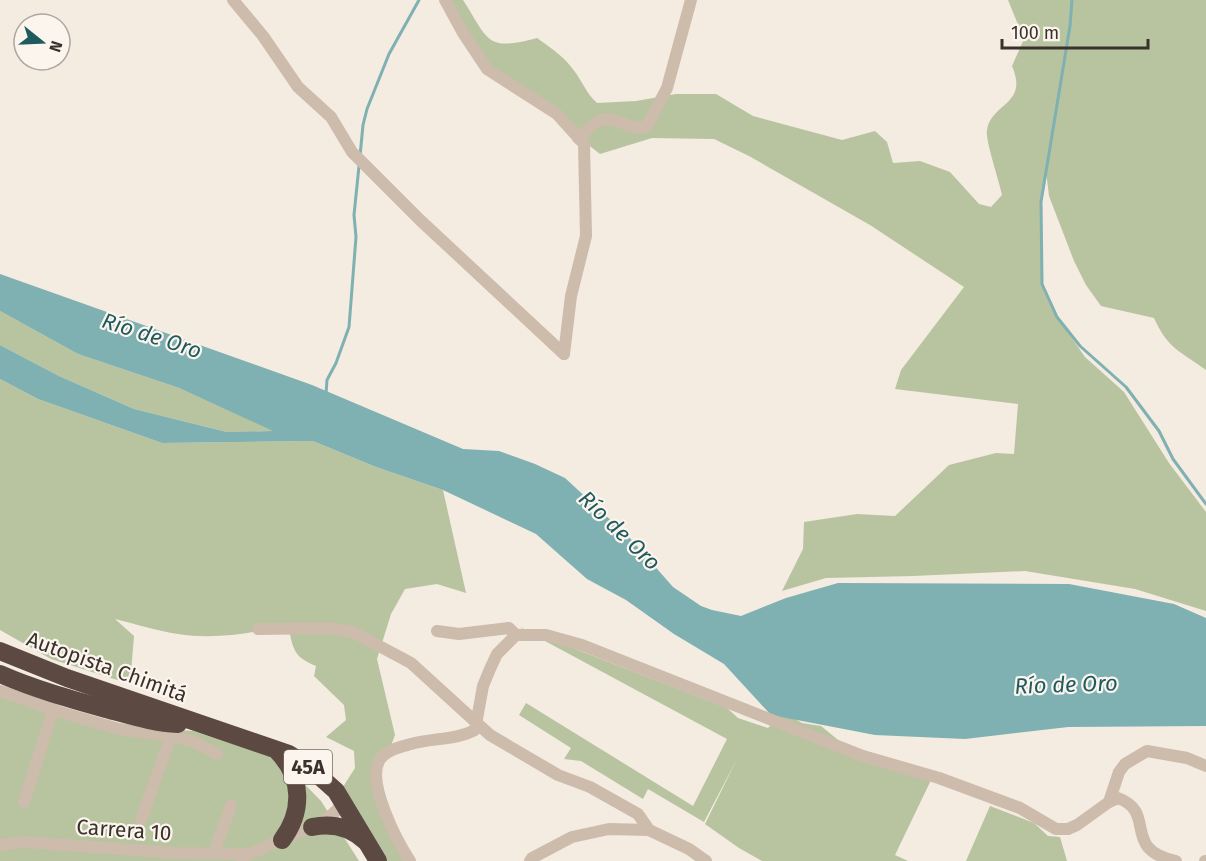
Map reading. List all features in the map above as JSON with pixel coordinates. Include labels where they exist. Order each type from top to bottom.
[{"type":"highway","name":"Autopista Chimitá","points":[[0,651],[198,724],[289,754],[308,766],[336,791],[376,857]]},
{"type":"highway","name":"Autopista Chimitá","points":[[0,674],[22,684],[120,713],[174,724],[198,724]]},
{"type":"highway","points":[[272,747],[290,767],[298,792],[295,818],[282,840]]},
{"type":"highway","points":[[312,827],[328,825],[345,828],[359,836],[376,857]]},
{"type":"street","points":[[233,0],[263,36],[298,87],[331,117],[352,152],[420,220],[564,354],[572,296],[586,236],[584,144],[557,114],[487,69],[445,0]]},
{"type":"street","points":[[578,138],[599,121],[606,119],[640,129],[647,126],[666,88],[691,0]]},
{"type":"street","points":[[258,629],[332,628],[353,632],[411,663],[490,735],[558,774],[590,787],[638,814],[649,830]]},
{"type":"street","points":[[437,631],[459,634],[509,628],[516,635]]},
{"type":"street","points":[[410,861],[388,820],[377,781],[379,760],[389,751],[467,734],[475,730],[481,696],[490,669],[497,654],[516,635],[546,635],[582,645],[863,756],[939,778],[1020,808],[1056,829],[1068,829],[1077,825],[1108,802],[1118,798],[1129,802],[1140,818],[1141,836],[1148,849],[1165,859],[1176,861]]},
{"type":"street","points":[[0,691],[53,710],[119,729],[192,741],[217,754]]},
{"type":"street","points":[[24,802],[53,710]]},
{"type":"street","points":[[141,820],[171,736]]},
{"type":"street","points":[[1108,802],[1119,772],[1125,764],[1147,751],[1187,758],[1206,766]]},
{"type":"street","points":[[241,858],[312,827],[332,815],[343,801]]},
{"type":"street","points":[[214,853],[231,805]]},
{"type":"street","points":[[530,861],[572,837],[609,829],[649,830],[689,849],[706,861]]},
{"type":"street","name":"Carrera 10","points":[[0,845],[24,843],[214,853],[241,858]]},
{"type":"street","points":[[188,853],[198,856],[203,861]]},
{"type":"green space","points":[[449,0],[463,0],[484,33],[498,43],[507,44],[537,38],[567,62],[597,103],[636,101],[676,94],[716,94],[753,116],[842,140],[875,131],[887,142],[893,163],[920,161],[950,172],[979,204],[991,207],[1002,195],[987,130],[990,121],[1013,96],[1016,89],[1012,66],[1024,39],[1008,0],[1206,0],[1206,370],[1164,337],[1154,318],[1101,306],[1086,285],[1074,261],[1049,196],[1046,171],[1041,202],[1042,284],[1057,317],[1085,357],[1124,392],[1169,463],[1206,512],[1206,611],[1135,589],[1025,571],[826,578],[782,591],[803,549],[804,522],[857,514],[895,516],[949,465],[996,453],[1014,454],[1018,404],[895,389],[901,370],[964,287],[870,225],[749,156],[714,139],[652,138],[600,154],[490,68]]},
{"type":"green space","points":[[0,311],[78,354],[179,388],[274,431],[227,432],[134,409],[59,376],[0,345]]},
{"type":"green space","points":[[0,379],[38,399],[162,443],[313,441],[376,467],[443,490],[466,593],[437,584],[405,589],[391,614],[377,659],[395,735],[390,748],[372,772],[410,861],[384,861],[341,790],[355,768],[354,751],[326,737],[346,720],[344,705],[314,676],[316,666],[308,663],[295,651],[288,625],[248,633],[192,636],[170,633],[115,619],[134,636],[130,684],[51,659],[0,630]]},
{"type":"green space","points":[[519,627],[727,708],[738,718],[768,728],[782,712],[802,723],[821,726],[859,757],[932,778],[895,855],[908,861],[762,861],[739,848],[705,824],[737,759],[704,822],[648,789],[643,799],[581,761],[564,759],[571,748],[519,715],[526,703],[693,806],[727,739]]},
{"type":"green space","points":[[0,687],[118,725],[193,731],[281,760],[321,801],[359,861],[0,861]]},
{"type":"green space","points":[[990,806],[1034,823],[1048,836],[1060,837],[1067,861],[966,861]]},
{"type":"water","name":"Río de Oro","points":[[0,274],[312,385],[463,449],[499,451],[565,478],[629,537],[673,587],[701,606],[712,610],[741,616],[786,598],[838,583],[1069,584],[1174,604],[1206,618],[1206,726],[1068,727],[965,739],[875,735],[771,715],[724,664],[674,634],[626,600],[587,579],[536,534],[443,490],[376,467],[313,441],[162,443],[38,399],[0,379],[0,345],[59,376],[134,409],[227,432],[273,431],[179,388],[78,354],[0,311]]},
{"type":"waterway","points":[[360,156],[367,109],[389,54],[419,0]]},
{"type":"waterway","points":[[1072,0],[1070,26],[1041,202],[1042,284],[1057,317],[1080,346],[1126,387],[1159,431],[1173,459],[1206,504]]},
{"type":"waterway","points":[[326,394],[327,380],[349,327],[356,237],[354,215],[359,166]]}]
